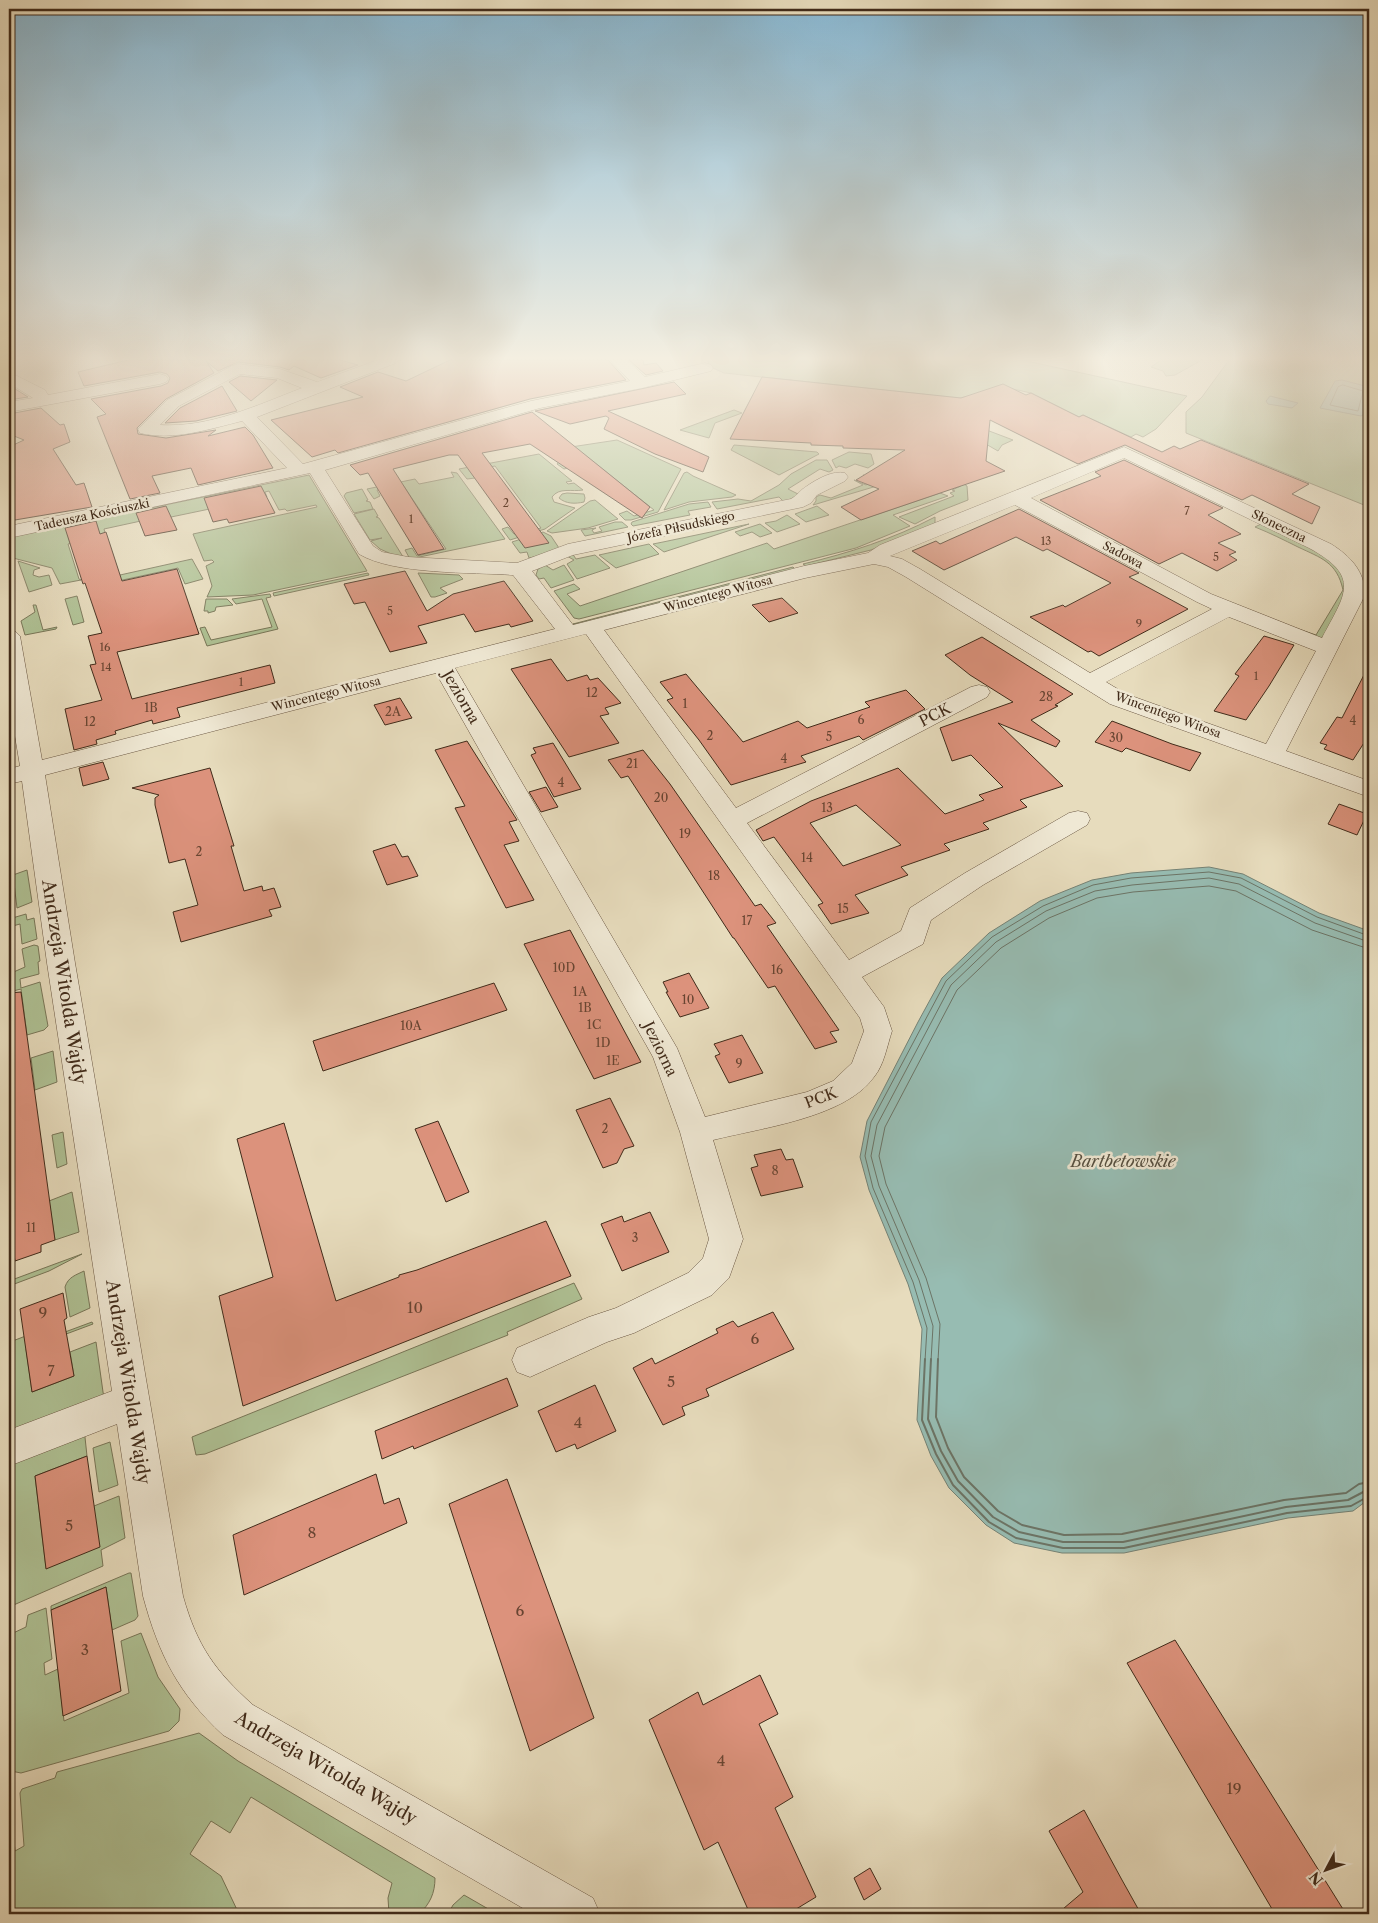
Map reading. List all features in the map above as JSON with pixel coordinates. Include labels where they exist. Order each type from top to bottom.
[{"type":"street","name":"Józefa Piłsudskiego","points":[[286,450],[308,469],[366,550],[376,556],[408,563],[519,569],[568,550],[796,503],[805,500],[811,491],[840,478]]},
{"type":"street","name":"Tadeusza Kościuszki","points":[[9,532],[308,469],[376,450]]},
{"type":"street","name":"Słoneczna","points":[[1016,498],[1124,452],[1316,544],[1338,557],[1352,575],[1355,590],[1351,605],[1273,754]]},
{"type":"street","points":[[874,558],[887,549],[1016,498]]},
{"type":"street","name":"Sadowa","points":[[1016,498],[1228,609],[1328,648]]},
{"type":"street","name":"Wincentego Witosa","points":[[20,774],[804,572],[874,558],[913,572],[1118,699],[1369,788]]},
{"type":"street","points":[[519,569],[580,630]]},
{"type":"street","points":[[1089,682],[1228,609]]},
{"type":"street","name":"PCK","points":[[580,630],[732,821],[874,1015],[878,1031],[864,1070],[844,1089],[813,1103],[695,1132]]},
{"type":"street","name":"Andrzeja Witolda Wajdy","points":[[9,636],[20,774],[163,1596],[170,1623],[181,1650],[199,1680],[214,1699],[238,1720],[577,1914]]},
{"type":"street","name":"Jeziorna","points":[[442,664],[667,1056],[695,1132],[726,1239],[716,1267],[700,1284],[622,1322],[601,1328],[530,1360]]},
{"type":"street","name":"PCK","points":[[732,821],[979,692]]},
{"type":"street","points":[[845,974],[913,938],[918,915],[974,879],[1078,819]]},
{"type":"street","points":[[9,1448],[81,1419],[130,1402]]},
{"type":"green space","points":[[569,450],[638,450],[681,469],[658,512],[625,520],[619,514],[627,511],[634,516],[654,510],[586,456],[566,462],[572,467],[564,469],[557,464]]},
{"type":"green space","points":[[731,450],[790,450],[817,452],[819,454],[779,475]]},
{"type":"green space","points":[[1227,450],[1369,450],[1369,507]]},
{"type":"green space","points":[[849,452],[871,454],[874,464],[868,468],[855,464],[846,468],[839,466],[836,468],[832,460]]},
{"type":"green space","points":[[539,454],[572,481],[566,482],[568,484],[574,483],[583,490],[562,491],[555,494],[552,497],[554,502],[575,508],[545,529],[510,540],[502,529],[508,527],[514,534],[541,528],[495,466],[470,471],[475,478],[467,479],[459,469]]},
{"type":"green space","points":[[816,460],[827,460],[833,470],[829,472],[820,469],[788,489],[800,495],[784,502],[779,497],[717,509],[712,502],[738,499],[751,501]]},
{"type":"green space","points":[[451,472],[457,473],[505,539],[410,559],[405,550],[412,548],[417,556],[446,549],[403,485],[377,490],[380,496],[374,499],[367,489],[415,479],[419,484],[454,477]]},
{"type":"green space","points":[[687,472],[736,495],[689,502],[664,510],[684,473]]},
{"type":"green space","points":[[946,473],[967,486],[968,500],[940,511],[915,524],[899,517],[954,496],[950,493],[955,491],[952,490],[961,486]]},
{"type":"green space","points":[[309,475],[367,571],[253,595],[207,597],[212,586],[206,566],[214,562],[212,560],[204,561],[193,534],[317,507],[316,505],[287,511],[285,509],[279,510],[269,491],[265,492],[267,497],[104,529],[105,533],[94,535],[95,538],[68,544],[79,579],[81,580],[60,584],[52,568],[9,557],[9,537]]},
{"type":"green space","points":[[863,475],[887,483],[813,505],[816,497],[820,495],[831,498],[863,485],[854,480],[866,485],[875,480]]},
{"type":"green space","points":[[362,489],[368,500],[366,501],[370,502],[373,509],[354,513],[344,496],[346,493]]},
{"type":"green space","points":[[940,493],[948,496],[893,515],[910,526],[856,548],[579,619],[574,618],[554,591],[574,584],[580,589],[567,594],[580,606],[767,543],[774,549]]},
{"type":"green space","points":[[562,494],[584,494],[584,502],[571,503],[559,498]]},
{"type":"green space","points":[[595,500],[618,519],[588,528],[552,533],[547,531],[590,501]]},
{"type":"green space","points":[[708,502],[711,507],[688,511],[690,515],[633,526],[631,524],[632,522],[689,504]]},
{"type":"green space","points":[[817,506],[829,515],[806,522],[795,514]]},
{"type":"green space","points":[[374,509],[378,516],[376,517],[379,518],[405,560],[380,549],[371,541],[382,538],[370,540],[354,514]]},
{"type":"green space","points":[[787,515],[800,524],[777,532],[765,523],[776,521]]},
{"type":"green space","points":[[935,517],[935,525],[871,550],[806,566],[803,564],[870,545]]},
{"type":"green space","points":[[622,522],[628,527],[585,536],[581,530],[596,528],[592,530],[594,533],[602,531],[599,527]]},
{"type":"green space","points":[[1263,523],[1338,563],[1349,590],[1325,637],[1321,639],[1272,620],[1316,635],[1343,590],[1337,573],[1321,558],[1255,527]]},
{"type":"green space","points":[[749,524],[664,552],[653,544],[663,542]]},
{"type":"green space","points":[[760,524],[772,533],[760,537],[752,532],[740,536],[735,532]]},
{"type":"green space","points":[[543,532],[551,536],[559,548],[548,554],[529,558],[527,552],[520,553],[512,542]]},
{"type":"green space","points":[[649,544],[659,554],[616,568],[599,555]]},
{"type":"green space","points":[[572,553],[576,559],[595,555],[610,568],[577,579],[567,564],[574,560],[565,555]]},
{"type":"green space","points":[[192,559],[203,579],[185,584],[178,568],[118,581],[120,575]]},
{"type":"green space","points":[[18,561],[40,568],[34,570],[33,575],[39,577],[49,575],[52,585],[29,592]]},
{"type":"green space","points":[[545,565],[553,570],[564,565],[574,580],[551,588],[544,578],[539,579],[536,575],[538,569]]},
{"type":"green space","points":[[793,567],[795,569],[573,624]]},
{"type":"green space","points":[[368,573],[369,575],[274,596],[273,593]]},
{"type":"green space","points":[[418,573],[459,575],[463,579],[440,588],[447,593],[431,597]]},
{"type":"green space","points":[[270,594],[271,597],[266,598],[278,629],[207,646],[200,628],[205,627],[211,640],[272,627],[262,599],[236,604],[232,599]]},
{"type":"green space","points":[[77,596],[84,622],[73,625],[65,599]]},
{"type":"green space","points":[[206,599],[227,599],[233,605],[216,607],[215,611],[208,613],[208,611],[204,611]]},
{"type":"green space","points":[[33,605],[36,605],[43,630],[57,627],[56,629],[25,635],[21,621],[35,612]]},
{"type":"green space","points":[[27,870],[32,902],[17,908],[13,875]]},
{"type":"green space","points":[[26,914],[27,920],[34,918],[37,939],[22,944],[20,924],[9,927],[9,919]]},
{"type":"green space","points":[[34,945],[38,946],[39,974],[20,979],[21,988],[40,982],[48,1026],[44,1030],[27,1035],[21,989],[9,992],[9,974],[25,967],[22,949]]},
{"type":"green space","points":[[53,1051],[57,1082],[35,1090],[31,1058]]},
{"type":"green space","points":[[63,1132],[67,1164],[57,1168],[52,1135]]},
{"type":"green space","points":[[72,1192],[79,1232],[55,1240],[49,1201]]},
{"type":"green space","points":[[82,1254],[49,1271],[9,1286],[9,1281]]},
{"type":"green space","points":[[84,1271],[90,1308],[70,1317],[65,1287],[70,1279]]},
{"type":"green space","points":[[574,1283],[582,1299],[507,1332],[508,1335],[205,1454],[196,1455],[192,1437]]},
{"type":"green space","points":[[92,1322],[93,1324],[26,1349],[32,1392],[74,1376],[70,1352],[96,1342],[104,1399],[9,1437],[9,1338],[10,1342],[36,1332],[38,1342]]},
{"type":"green space","points":[[84,1428],[87,1456],[35,1476],[46,1568],[94,1506],[119,1496],[125,1538],[101,1550],[103,1566],[9,1607],[9,1458]]},
{"type":"green space","points":[[110,1442],[118,1485],[99,1492],[93,1448]]},
{"type":"green space","points":[[131,1573],[138,1616],[135,1620],[112,1630],[106,1587],[51,1610],[51,1606]]},
{"type":"green space","points":[[46,1608],[52,1659],[44,1663],[45,1675],[58,1669],[64,1721],[129,1693],[121,1641],[141,1633],[158,1677],[180,1709],[179,1721],[169,1731],[21,1773],[11,1771],[9,1767],[9,1635],[26,1627],[28,1615]]},
{"type":"green space","points":[[199,1733],[238,1761],[435,1878],[433,1893],[426,1906],[419,1914],[389,1914],[388,1898],[392,1883],[251,1797],[230,1833],[211,1821],[190,1854],[221,1876],[239,1914],[9,1914],[9,1789],[15,1851],[24,1846],[20,1793],[22,1789],[55,1778],[57,1772]]},
{"type":"green space","points":[[464,1895],[497,1914],[448,1914],[453,1905]]},
{"type":"water","name":"Bartbetowskie","points":[[1209,867],[1243,874],[1319,913],[1369,931],[1369,1499],[1353,1511],[1288,1518],[1124,1553],[1062,1553],[1014,1543],[986,1525],[949,1488],[931,1456],[917,1420],[922,1329],[908,1284],[869,1190],[860,1157],[867,1121],[942,978],[989,933],[1040,901],[1092,880],[1131,873]]},
{"type":"building","points":[[9,450],[53,450],[76,485],[84,483],[92,507],[9,521]]},
{"type":"building","points":[[110,450],[262,450],[273,468],[198,485],[191,468],[152,476],[160,493],[130,499]]},
{"type":"building","points":[[304,450],[350,450],[338,453],[335,450],[312,457]]},
{"type":"building","points":[[402,450],[499,450],[482,453],[549,543],[525,548],[458,455],[449,455],[393,469],[444,549],[418,555],[368,473],[360,475],[350,465]]},
{"type":"building","points":[[539,450],[579,450],[650,507],[642,518]]},
{"type":"building","points":[[646,450],[693,450],[709,457],[703,472]]},
{"type":"building","points":[[897,450],[987,450],[986,461],[1005,471],[861,520],[841,507],[879,489],[856,480],[905,450]]},
{"type":"building","points":[[1049,450],[1113,450],[1078,464]]},
{"type":"building","points":[[1135,450],[1157,450],[1162,452],[1167,450],[1225,450],[1309,484],[1292,494],[1320,507],[1312,524],[1252,495],[1242,500]]},
{"type":"building","points":[[1124,460],[1223,508],[1208,515],[1241,534],[1218,543],[1236,552],[1229,555],[1237,560],[1217,571],[1182,553],[1159,564],[1040,500],[1101,476],[1095,472]]},
{"type":"building","points":[[261,486],[275,513],[229,523],[227,519],[213,522],[204,498]]},
{"type":"building","points":[[166,506],[177,530],[145,536],[136,513]]},
{"type":"building","points":[[1019,509],[1139,573],[1129,577],[1188,609],[1099,656],[1091,651],[1088,652],[1030,617],[1063,605],[1065,607],[1111,583],[1047,549],[1043,551],[1016,537],[944,570],[912,551],[936,541],[940,544]]},
{"type":"building","points":[[96,521],[100,534],[106,532],[122,581],[177,569],[199,634],[117,652],[132,699],[270,665],[275,683],[177,708],[180,717],[153,724],[152,720],[115,731],[116,734],[96,740],[97,744],[74,750],[65,709],[102,700],[90,665],[96,664],[88,636],[102,633],[85,583],[83,584],[65,528]]},
{"type":"building","points":[[405,571],[427,611],[453,594],[504,581],[533,621],[511,627],[509,624],[475,632],[464,614],[418,626],[427,643],[390,652],[365,602],[354,604],[344,584]]},
{"type":"building","points":[[782,598],[798,613],[769,622],[752,605]]},
{"type":"building","points":[[1264,636],[1294,645],[1269,686],[1246,720],[1214,711],[1239,676],[1235,674]]},
{"type":"building","points":[[982,637],[1073,694],[1055,705],[1058,706],[1031,720],[1060,741],[1056,747],[998,723],[1063,786],[1020,800],[1027,807],[983,823],[989,829],[944,844],[950,850],[901,867],[908,875],[855,895],[869,913],[831,924],[818,905],[823,903],[774,837],[763,841],[756,830],[811,801],[898,768],[945,814],[984,800],[979,795],[1003,787],[971,755],[952,761],[940,728],[1013,702],[970,675],[945,655]],"holes":[[[856,805],[901,845],[843,866],[810,823]]]},
{"type":"building","points":[[551,659],[567,681],[587,675],[590,680],[598,678],[621,703],[605,708],[609,714],[600,716],[619,743],[569,757],[511,669]]},
{"type":"building","points":[[1369,665],[1369,735],[1353,760],[1324,749],[1327,745],[1320,743],[1337,717],[1342,718]]},
{"type":"building","points":[[686,674],[743,742],[798,721],[807,728],[870,707],[865,702],[906,690],[925,709],[863,740],[859,736],[801,756],[806,762],[731,785],[699,740],[667,700],[673,698],[660,682]]},
{"type":"building","points":[[400,698],[412,718],[385,725],[374,705]]},
{"type":"building","points":[[1112,721],[1201,753],[1190,771],[1126,748],[1122,752],[1095,742]]},
{"type":"building","points":[[467,741],[517,820],[509,822],[519,841],[504,845],[534,900],[506,908],[455,808],[465,806],[435,750]]},
{"type":"building","points":[[553,743],[581,789],[554,797],[531,755],[536,753],[533,748]]},
{"type":"building","points":[[643,750],[670,784],[755,906],[761,904],[776,923],[767,926],[839,1030],[830,1032],[837,1042],[815,1049],[775,986],[768,988],[733,938],[628,776],[621,778],[608,760]]},
{"type":"building","points":[[103,762],[109,779],[83,786],[79,768]]},
{"type":"building","points":[[210,768],[234,846],[231,846],[244,891],[262,886],[263,891],[274,888],[281,907],[269,910],[272,916],[181,942],[173,912],[198,905],[185,859],[169,863],[155,805],[155,798],[159,795],[132,788]]},
{"type":"building","points":[[546,787],[558,807],[541,812],[529,792]]},
{"type":"building","points":[[1339,804],[1367,814],[1357,835],[1328,824]]},
{"type":"building","points":[[395,844],[402,857],[408,856],[418,876],[387,885],[373,851]]},
{"type":"building","points":[[570,930],[641,1062],[594,1079],[524,944]]},
{"type":"building","points":[[689,973],[709,1008],[680,1017],[666,992],[668,992],[663,982]]},
{"type":"building","points":[[494,983],[507,1010],[323,1071],[313,1041]]},
{"type":"building","points":[[21,992],[55,1240],[41,1245],[41,1252],[15,1261],[14,1255],[9,1257],[9,993]]},
{"type":"building","points":[[742,1035],[763,1073],[729,1083],[715,1056],[720,1054],[714,1044]]},
{"type":"building","points":[[610,1098],[634,1146],[624,1149],[617,1163],[603,1168],[576,1110]]},
{"type":"building","points":[[438,1121],[469,1192],[446,1202],[415,1129]]},
{"type":"building","points":[[284,1123],[336,1301],[399,1277],[399,1275],[417,1270],[546,1221],[571,1276],[243,1406],[219,1296],[273,1277],[237,1139]]},
{"type":"building","points":[[781,1149],[786,1160],[793,1159],[803,1187],[761,1196],[751,1168],[758,1166],[754,1155]]},
{"type":"building","points":[[650,1212],[669,1252],[622,1271],[601,1224],[622,1216],[624,1222]]},
{"type":"building","points":[[63,1293],[67,1318],[64,1320],[74,1376],[32,1392],[20,1309]]},
{"type":"building","points":[[773,1312],[794,1349],[706,1389],[709,1396],[682,1407],[685,1415],[663,1425],[633,1368],[652,1358],[655,1364],[718,1333],[716,1329],[733,1321],[738,1327]]},
{"type":"building","points":[[507,1378],[518,1406],[414,1449],[413,1446],[382,1459],[375,1431]]},
{"type":"building","points":[[595,1385],[616,1431],[577,1449],[575,1444],[556,1452],[538,1411]]},
{"type":"building","points":[[87,1456],[100,1547],[46,1569],[35,1476]]},
{"type":"building","points":[[376,1474],[384,1504],[399,1498],[407,1523],[244,1595],[233,1535]]},
{"type":"building","points":[[507,1479],[594,1718],[530,1751],[449,1504]]},
{"type":"building","points":[[106,1587],[121,1691],[63,1716],[51,1610]]},
{"type":"building","points":[[1175,1640],[1346,1914],[1275,1914],[1127,1663]]},
{"type":"building","points":[[760,1675],[778,1714],[759,1724],[793,1797],[775,1808],[816,1897],[788,1914],[750,1914],[718,1842],[704,1850],[649,1720],[698,1692],[703,1705]]},
{"type":"building","points":[[1084,1810],[1141,1914],[1057,1914],[1083,1892],[1049,1831]]},
{"type":"building","points":[[870,1868],[881,1889],[864,1900],[854,1878]]}]
